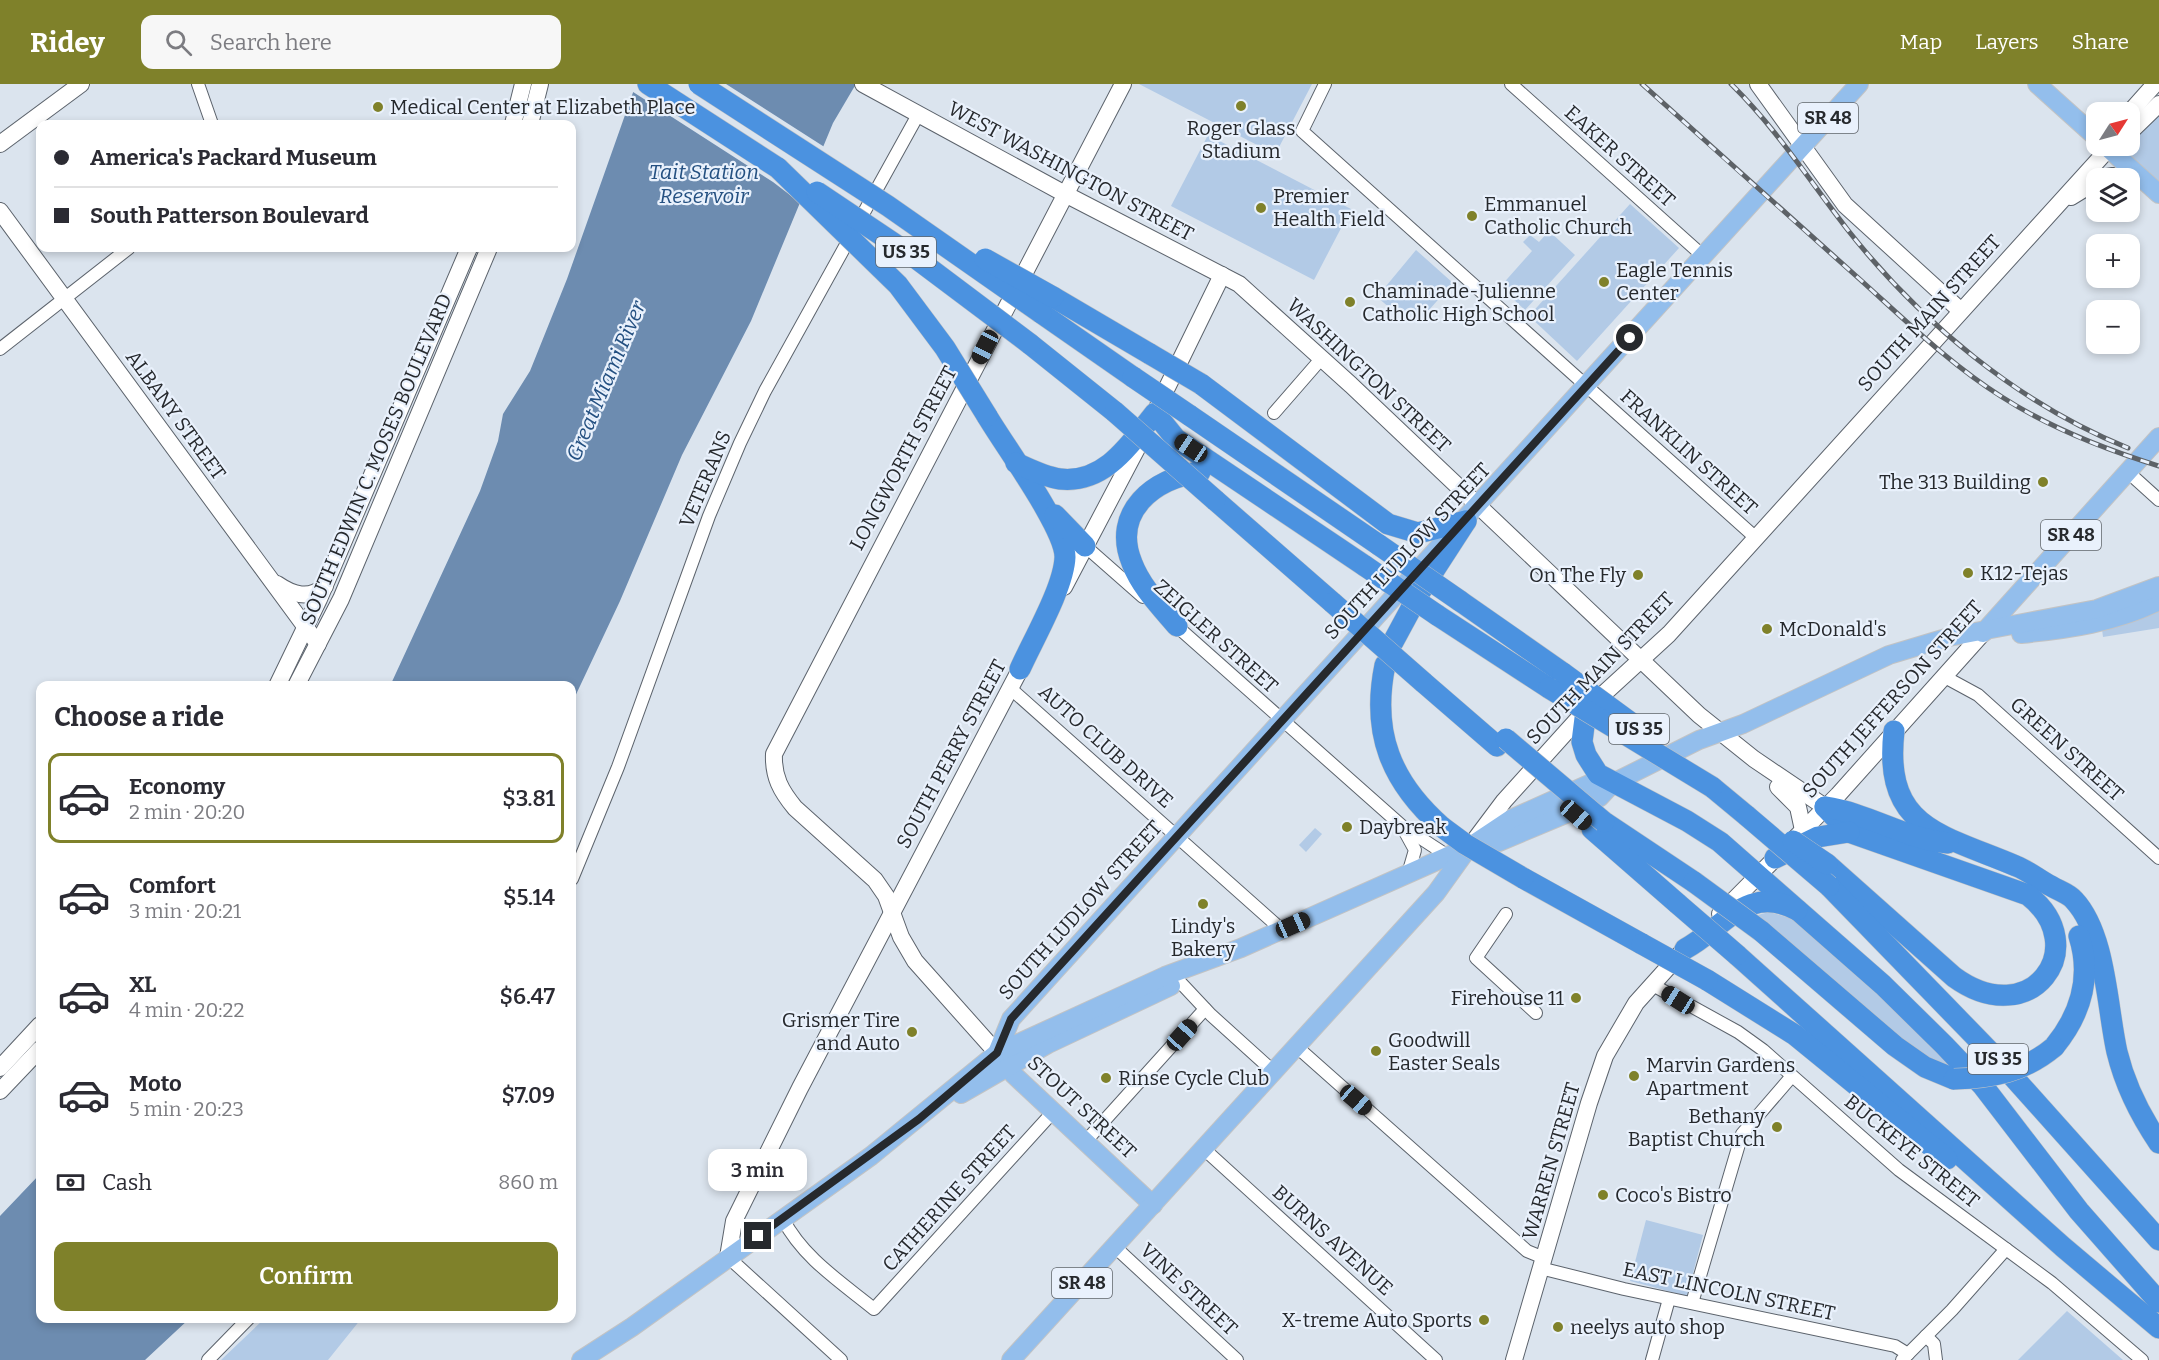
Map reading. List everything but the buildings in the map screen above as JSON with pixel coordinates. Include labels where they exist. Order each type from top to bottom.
[{"type":"highway","name":"US 35","points":[[648,84],[908,253],[1030,344],[1115,412],[1426,685],[1502,743],[1598,825],[1678,904],[2159,1328]]},
{"type":"highway","points":[[699,84],[1047,305],[1150,354],[1200,384],[1388,524],[1418,533],[1472,514]]},
{"type":"highway","points":[[778,168],[898,285],[945,348],[1056,526],[1065,555],[1059,584],[1020,669]]},
{"type":"highway","points":[[1047,305],[1133,377],[1460,602],[1556,680]]},
{"type":"highway","points":[[1016,464],[1059,479],[1091,475],[1117,460],[1155,413],[1172,435],[1437,615],[1556,680]]},
{"type":"highway","points":[[1177,626],[1147,588],[1131,562],[1127,541],[1131,517],[1145,495],[1169,478],[1200,472],[1230,476]]},
{"type":"highway","points":[[1031,487],[1085,546]]},
{"type":"highway","points":[[1393,642],[1420,592],[1472,514]]},
{"type":"highway","points":[[1384,665],[1379,693],[1380,719],[1388,755],[1409,792],[1442,827],[1465,844],[1707,980],[1795,1035],[1998,1202],[2036,1221]]},
{"type":"highway","name":"US 35","points":[[1556,680],[1712,787],[1829,886],[1997,1059],[2159,1240]]},
{"type":"highway","points":[[1586,710],[1580,735],[1586,755],[1598,774],[1699,828],[1759,875],[1911,1011],[1983,1086],[2079,1211],[2159,1302]]},
{"type":"highway","points":[[1894,731],[1892,769],[1900,797],[1920,820],[1958,844],[2018,866],[2074,900],[2087,918],[2095,940],[2121,1067],[2136,1105],[2159,1143]]},
{"type":"highway","points":[[1825,807],[1846,810],[1932,842],[1958,844]]},
{"type":"highway","points":[[1747,816],[1805,848],[1827,864],[1954,977],[1976,991],[1995,996],[2012,996],[2034,986],[2049,970],[2056,946],[2052,924],[2039,904],[2028,895],[1849,832],[1825,807]]},
{"type":"highway","points":[[1598,825],[1694,882],[1761,931],[1895,1046],[1925,1067],[1954,1079],[1990,1077],[2011,1072],[2037,1060],[2054,1047],[2072,1022],[2083,991],[2085,959],[2077,927],[2050,886]]},
{"type":"highway","points":[[1775,858],[1818,837],[1849,832]]},
{"type":"highway","points":[[1685,949],[1698,942],[1725,917],[1743,907],[1777,904],[1802,913]]},
{"type":"highway","points":[[2107,1181],[2159,1226]]},
{"type":"main road","name":"SOUTH LUDLOW STREET","points":[[1002,1060],[1011,1019],[1438,547],[1472,514],[1859,84]]},
{"type":"main road","points":[[2037,84],[2086,127]]},
{"type":"main road","points":[[2118,156],[2153,190]]},
{"type":"main road","name":"SOUTH JEFFERSON STREET","points":[[1983,633],[2159,437]]},
{"type":"main road","points":[[581,1360],[783,1219],[1002,1060],[1165,976],[1241,948],[1469,847],[1498,842],[1573,811],[1600,797],[1613,783],[1889,655],[1937,640],[1983,633],[2036,620],[2097,609],[2159,586]]},
{"type":"main road","points":[[2019,592],[2023,608],[2036,620]]},
{"type":"main road","points":[[1983,633],[2016,635],[2087,626],[2127,615],[2159,602]]},
{"type":"main road","name":"SOUTH MAIN STREET","points":[[1011,1360],[1444,883],[1469,847]]},
{"type":"main road","points":[[1002,1060],[1180,982],[1241,948]]},
{"type":"main road","name":"STOUT STREET","points":[[1002,1060],[1053,1112],[1153,1205]]},
{"type":"street","points":[[0,144],[81,84]]},
{"type":"street","points":[[198,84],[211,120]]},
{"type":"street","points":[[514,120],[523,84]]},
{"type":"street","points":[[531,120],[540,84]]},
{"type":"street","name":"WEST WASHINGTON STREET","points":[[863,84],[1065,194],[1222,275]]},
{"type":"street","name":"LONGWORTH STREET","points":[[782,791],[773,766],[777,745],[1123,84]]},
{"type":"street","name":"FRANKLIN STREET","points":[[1324,84],[1302,130],[1756,538]]},
{"type":"street","name":"EAKER STREET","points":[[1511,84],[1703,256]]},
{"type":"street","points":[[1758,84],[1856,218],[1961,311]]},
{"type":"street","points":[[2139,102],[2156,84]]},
{"type":"street","points":[[2140,122],[2159,104]]},
{"type":"street","name":"VETERANS","points":[[576,869],[618,767],[709,516],[740,443],[765,392],[919,113]]},
{"type":"street","name":"SOUTH MAIN STREET","points":[[1469,847],[1498,808],[1586,710],[1641,661],[1756,538],[2053,209],[2096,156]]},
{"type":"street","points":[[2053,209],[2086,188]]},
{"type":"street","name":"ALBANY STREET","points":[[0,211],[318,644]]},
{"type":"street","points":[[0,349],[124,252]]},
{"type":"street","name":"SOUTH EDWIN C. MOSES BOULEVARD","points":[[279,681],[325,586],[467,252]]},
{"type":"street","name":"SOUTH EDWIN C. MOSES BOULEVARD","points":[[299,681],[345,588],[487,252]]},
{"type":"street","points":[[461,265],[479,273]]},
{"type":"street","name":"WASHINGTON STREET","points":[[1222,275],[1239,284],[1322,359],[1472,514],[1641,661],[1699,715],[1754,759]]},
{"type":"street","name":"SOUTH PERRY STREET","points":[[728,1257],[734,1221],[800,1088],[1155,413],[1222,275]]},
{"type":"street","points":[[1274,413],[1322,359]]},
{"type":"street","points":[[410,387],[428,395]]},
{"type":"street","points":[[2128,472],[2159,500]]},
{"type":"street","name":"ZEIGLER STREET","points":[[1085,546],[1402,826],[1448,856]]},
{"type":"street","points":[[272,581],[288,592],[302,595],[317,592],[325,586]]},
{"type":"street","name":"SOUTH JEFFERSON STREET","points":[[1651,984],[1825,807],[1983,633]]},
{"type":"street","name":"GREEN STREET","points":[[1943,676],[1978,695],[2159,858]]},
{"type":"street","name":"AUTO CLUB DRIVE","points":[[1010,688],[1282,930]]},
{"type":"street","points":[[1754,759],[1825,807]]},
{"type":"street","points":[[1754,759],[1798,807],[1803,830]]},
{"type":"street","name":"STOUT STREET","points":[[782,791],[795,808],[875,879],[894,912],[901,937],[915,961],[1002,1060]]},
{"type":"street","name":"ZEIGLER STREET","points":[[1402,826],[1415,850],[1408,874]]},
{"type":"street","points":[[1506,914],[1476,958],[1536,1013]]},
{"type":"street","points":[[1180,982],[1204,1009],[1274,1072]]},
{"type":"street","name":"BUCKEYE STREET","points":[[1651,984],[1738,1032],[1899,1170],[2072,1299],[2142,1360]]},
{"type":"street","name":"WARREN STREET","points":[[1514,1360],[1601,1067],[1621,1026],[1651,984]]},
{"type":"street","points":[[1085,1142],[1204,1009]]},
{"type":"street","points":[[0,1068],[36,1029]]},
{"type":"street","name":"EAST LINCOLN STREET","points":[[1297,1047],[1542,1263],[1670,1299],[1895,1346],[1905,1357]]},
{"type":"street","points":[[0,1091],[36,1053]]},
{"type":"street","points":[[1692,1303],[1742,1134],[1792,1076]]},
{"type":"street","name":"CATHERINE STREET","points":[[783,1219],[793,1238],[822,1268],[874,1309],[1053,1112]]},
{"type":"street","name":"BURNS AVENUE","points":[[1204,1149],[1436,1360]]},
{"type":"street","name":"VINE STREET","points":[[1115,1247],[1236,1360]]},
{"type":"street","points":[[1905,1357],[2006,1249]]},
{"type":"street","points":[[728,1257],[841,1360]]},
{"type":"street","points":[[1652,1360],[1670,1299]]},
{"type":"street","points":[[207,1360],[244,1323]]},
{"type":"street","points":[[1926,1336],[1934,1344],[1936,1360]]},
{"type":"shaded area","name":"Roger Glass Stadium","points":[[1139,84],[1312,84],[1277,151],[1262,144],[1261,147]]},
{"type":"shaded area","points":[[2159,104],[2159,194],[2140,175],[2140,168],[2133,168],[2121,156],[2140,156],[2140,122]]},
{"type":"shaded area","name":"Premier Health Field","points":[[1208,135],[1351,209],[1314,280],[1171,206]]},
{"type":"shaded area","name":"Eagle Tennis Center","points":[[1630,204],[1679,248],[1577,361],[1529,316]]},
{"type":"shaded area","points":[[1549,231],[1575,255],[1525,310],[1500,287],[1532,251],[1523,242],[1530,235],[1539,242]]},
{"type":"shaded area","points":[[1416,250],[1453,283],[1420,320],[1410,313],[1397,314],[1377,297]]},
{"type":"shaded area","points":[[2159,607],[2159,628],[2103,637],[2102,629]]},
{"type":"shaded area","points":[[1315,828],[1322,834],[1306,852],[1299,845]]},
{"type":"shaded area","points":[[1769,912],[1794,919],[1887,1000],[1953,1068],[1934,1062],[1899,1040],[1754,916]]},
{"type":"shaded area","points":[[1646,1220],[1703,1235],[1687,1296],[1630,1281]]},
{"type":"shaded area","points":[[2067,1311],[2123,1360],[2018,1360]]},
{"type":"shaded area","points":[[260,1323],[358,1323],[328,1360],[221,1360]]},
{"type":"water","name":"Tait Station Reservoir","points":[[636,84],[856,84],[833,123],[751,321],[682,455],[620,601],[576,694],[576,681],[392,681],[480,491],[498,441],[503,414],[530,371],[567,279]]},
{"type":"water","points":[[36,1178],[36,1323],[185,1323],[145,1360],[0,1360],[0,1216]]},
{"type":"pier","points":[[632,84],[726,84],[826,148],[803,205],[773,182],[630,90]]},
{"type":"railway","points":[[1642,84],[1963,370],[2020,408],[2058,428],[2098,445],[2159,466]]},
{"type":"railway","points":[[1731,84],[1777,136],[1847,229],[1906,296],[1939,328],[2010,384],[2088,430],[2128,448]]},
{"type":"place","name":"Roger Glass Stadium","points":[[1241,106]]},
{"type":"place","name":"Medical Center at Elizabeth Place","points":[[378,107]]},
{"type":"place","name":"Premier Health Field","points":[[1261,208]]},
{"type":"place","name":"Emmanuel Catholic Church","points":[[1472,216]]},
{"type":"place","name":"Eagle Tennis Center","points":[[1604,282]]},
{"type":"place","name":"Chaminade-Julienne Catholic High School","points":[[1350,302]]},
{"type":"place","name":"The 313 Building","points":[[2043,482]]},
{"type":"place","name":"K12-Tejas","points":[[1968,573]]},
{"type":"place","name":"On The Fly","points":[[1638,575]]},
{"type":"place","name":"McDonald's","points":[[1767,629]]},
{"type":"place","name":"Daybreak","points":[[1347,827]]},
{"type":"place","name":"Lindy's Bakery","points":[[1203,904]]},
{"type":"place","name":"Firehouse 11","points":[[1576,998]]},
{"type":"place","name":"Grismer Tire and Auto","points":[[912,1032]]},
{"type":"place","name":"Goodwill Easter Seals","points":[[1376,1051]]},
{"type":"place","name":"Marvin Gardens Apartment","points":[[1634,1076]]},
{"type":"place","name":"Rinse Cycle Club","points":[[1106,1078]]},
{"type":"place","name":"Bethany Baptist Church","points":[[1777,1127]]},
{"type":"place","name":"Coco's Bistro","points":[[1603,1195]]},
{"type":"place","name":"X-treme Auto Sports","points":[[1484,1320]]},
{"type":"place","name":"neelys auto shop","points":[[1558,1327]]},
{"type":"route","points":[[758,1236],[919,1119],[997,1053],[1011,1019],[1630,338]]},
{"type":"water label","name":"Great Miami River","points":[[606,381]]}]
